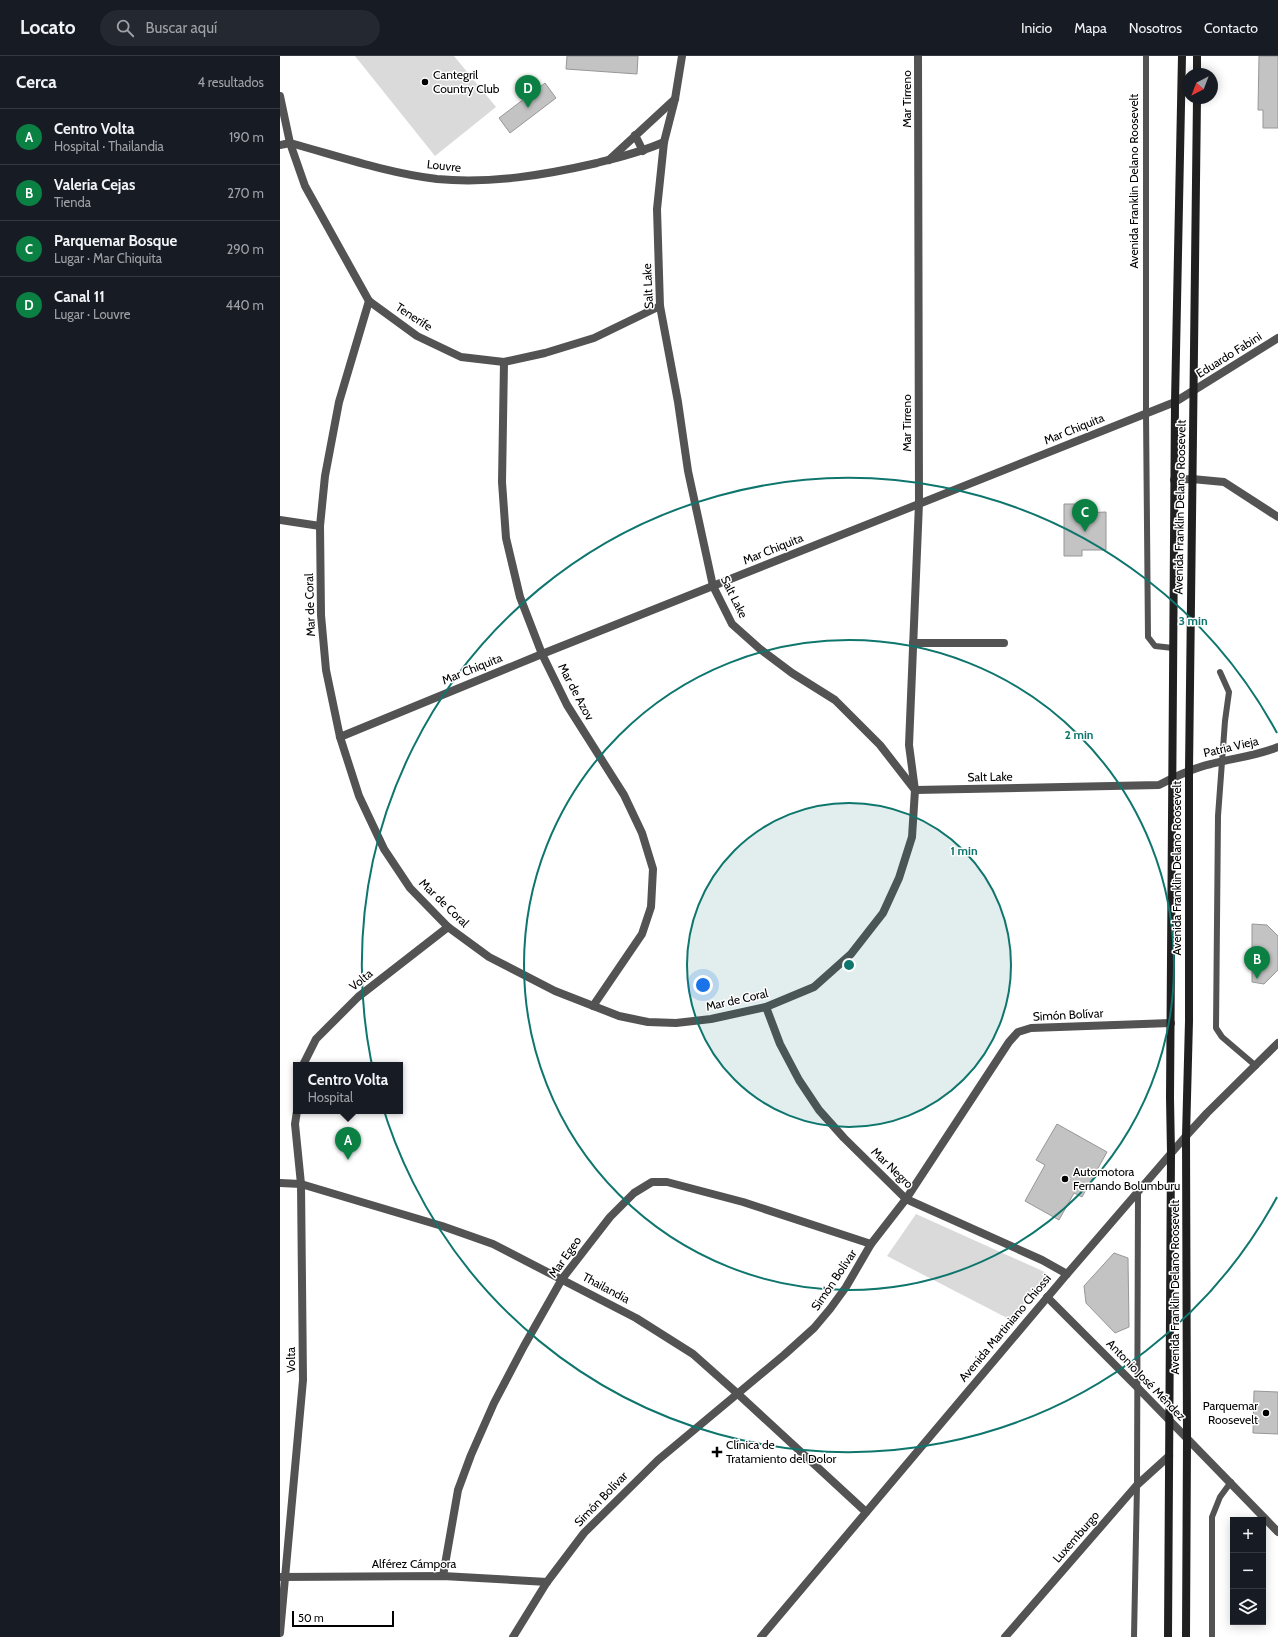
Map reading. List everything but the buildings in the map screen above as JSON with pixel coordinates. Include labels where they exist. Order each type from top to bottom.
[{"type":"main road","name":"Avenida Franklin Delano Roosevelt","points":[[1168,1637],[1174,480],[1182,56]]},
{"type":"main road","points":[[1197,68],[1198,56]]},
{"type":"main road","name":"Avenida Franklin Delano Roosevelt","points":[[1186,1637],[1186,1136],[1189,1021],[1189,770],[1197,104]]},
{"type":"street","name":"Salt Lake","points":[[682,56],[675,99],[664,142],[657,209],[660,306],[678,402],[688,471],[713,586],[732,624],[760,649],[792,673],[834,700],[880,745],[915,790],[1159,785],[1173,778]]},
{"type":"street","name":"Mar Tirreno","points":[[915,790],[909,745],[919,503],[918,56]]},
{"type":"street","name":"Tenerife","points":[[280,96],[290,142],[305,186],[369,301],[417,336],[461,357],[504,362],[545,353],[594,338],[660,306]]},
{"type":"street","points":[[608,160],[675,99]]},
{"type":"street","points":[[635,135],[643,151]]},
{"type":"street","points":[[280,145],[290,142]]},
{"type":"street","name":"Louvre","points":[[290,142],[391,170],[445,179],[476,181],[536,176],[643,151],[664,142]]},
{"type":"street","name":"Mar de Coral","points":[[369,301],[339,402],[325,476],[320,526],[321,615],[326,670],[340,736],[358,796],[384,849],[410,888],[448,927],[489,957],[555,991],[620,1016],[648,1022],[676,1023],[711,1019],[766,1007],[814,987],[851,954],[883,913],[899,878],[912,837],[915,790]]},
{"type":"street","name":"Eduardo Fabini","points":[[1193,392],[1278,338]]},
{"type":"street","name":"Mar de Azov","points":[[504,362],[502,482],[506,538],[520,598],[542,654],[567,706],[624,795],[642,833],[653,869],[651,907],[642,934],[593,1006]]},
{"type":"street","name":"Mar Chiquita","points":[[340,736],[919,503],[1175,402],[1193,392]]},
{"type":"street","points":[[1174,480],[1192,479],[1224,482],[1278,518]]},
{"type":"street","points":[[280,520],[320,526]]},
{"type":"street","points":[[913,643],[1004,643]]},
{"type":"street","name":"Patria Vieja","points":[[1173,778],[1189,770],[1222,761],[1247,758],[1278,747]]},
{"type":"street","name":"Volta","points":[[304,1062],[316,1039],[358,997],[448,927]]},
{"type":"street","name":"Mar Negro","points":[[766,1007],[786,1056],[799,1080],[819,1110],[844,1138],[906,1199],[1042,1260],[1067,1274]]},
{"type":"street","name":"Simón Bolívar","points":[[513,1637],[547,1582],[584,1533],[658,1460],[738,1394],[814,1328],[830,1309],[846,1287],[871,1244],[906,1199],[1008,1042],[1018,1032],[1031,1028],[1171,1023]]},
{"type":"street","name":"Avenida Martiniano Chiossi","points":[[761,1637],[1047,1297],[1138,1194],[1171,1153],[1207,1113],[1278,1043]]},
{"type":"street","name":"Volta","points":[[280,1633],[283,1577],[303,1380],[301,1184],[295,1124],[297,1114]]},
{"type":"street","name":"Mar Egeo","points":[[443,1576],[458,1490],[471,1455],[494,1403],[562,1279],[610,1217],[634,1193],[652,1182],[667,1182],[743,1202],[871,1244]]},
{"type":"street","name":"Thailandia","points":[[280,1183],[301,1184],[442,1226],[493,1244],[636,1318],[693,1354],[866,1512]]},
{"type":"street","name":"Antonio José Méndez","points":[[1047,1297],[1231,1482],[1278,1532]]},
{"type":"street","name":"Luxemburgo","points":[[1005,1637],[1137,1486],[1169,1456]]},
{"type":"street","name":"Alférez Cámpora","points":[[283,1577],[443,1576],[547,1582]]},
{"type":"lane","name":"Avenida Franklin Delano Roosevelt","points":[[1146,56],[1146,413],[1148,637],[1155,646],[1173,648]]},
{"type":"lane","points":[[1220,672],[1229,692],[1218,816],[1216,1028],[1222,1037],[1256,1066]]},
{"type":"lane","points":[[1134,1637],[1137,1486],[1136,1386],[1138,1194]]},
{"type":"lane","points":[[1212,1637],[1212,1517],[1220,1497],[1231,1482]]},
{"type":"shaded area","name":"Cantegril Country Club","points":[[355,56],[454,56],[496,107],[435,156]]},
{"type":"shaded area","points":[[916,1214],[1047,1273],[1011,1320],[887,1256]]},
{"type":"place","name":"Cantegril Country Club","points":[[425,82]]},
{"type":"place","name":"Canal 11","points":[[528,108]]},
{"type":"place","name":"Parquemar Bosque","points":[[1085,532]]},
{"type":"place","name":"Valeria Cejas","points":[[1257,979]]},
{"type":"place","name":"Centro Volta","points":[[348,1160]]},
{"type":"place","name":"Automotora Fernando Bolumburu","points":[[1065,1179]]},
{"type":"place","name":"Parquemar Roosevelt","points":[[1266,1413]]},
{"type":"place","name":"Clínica de Tratamiento del Dolor","points":[[717,1452]]}]
